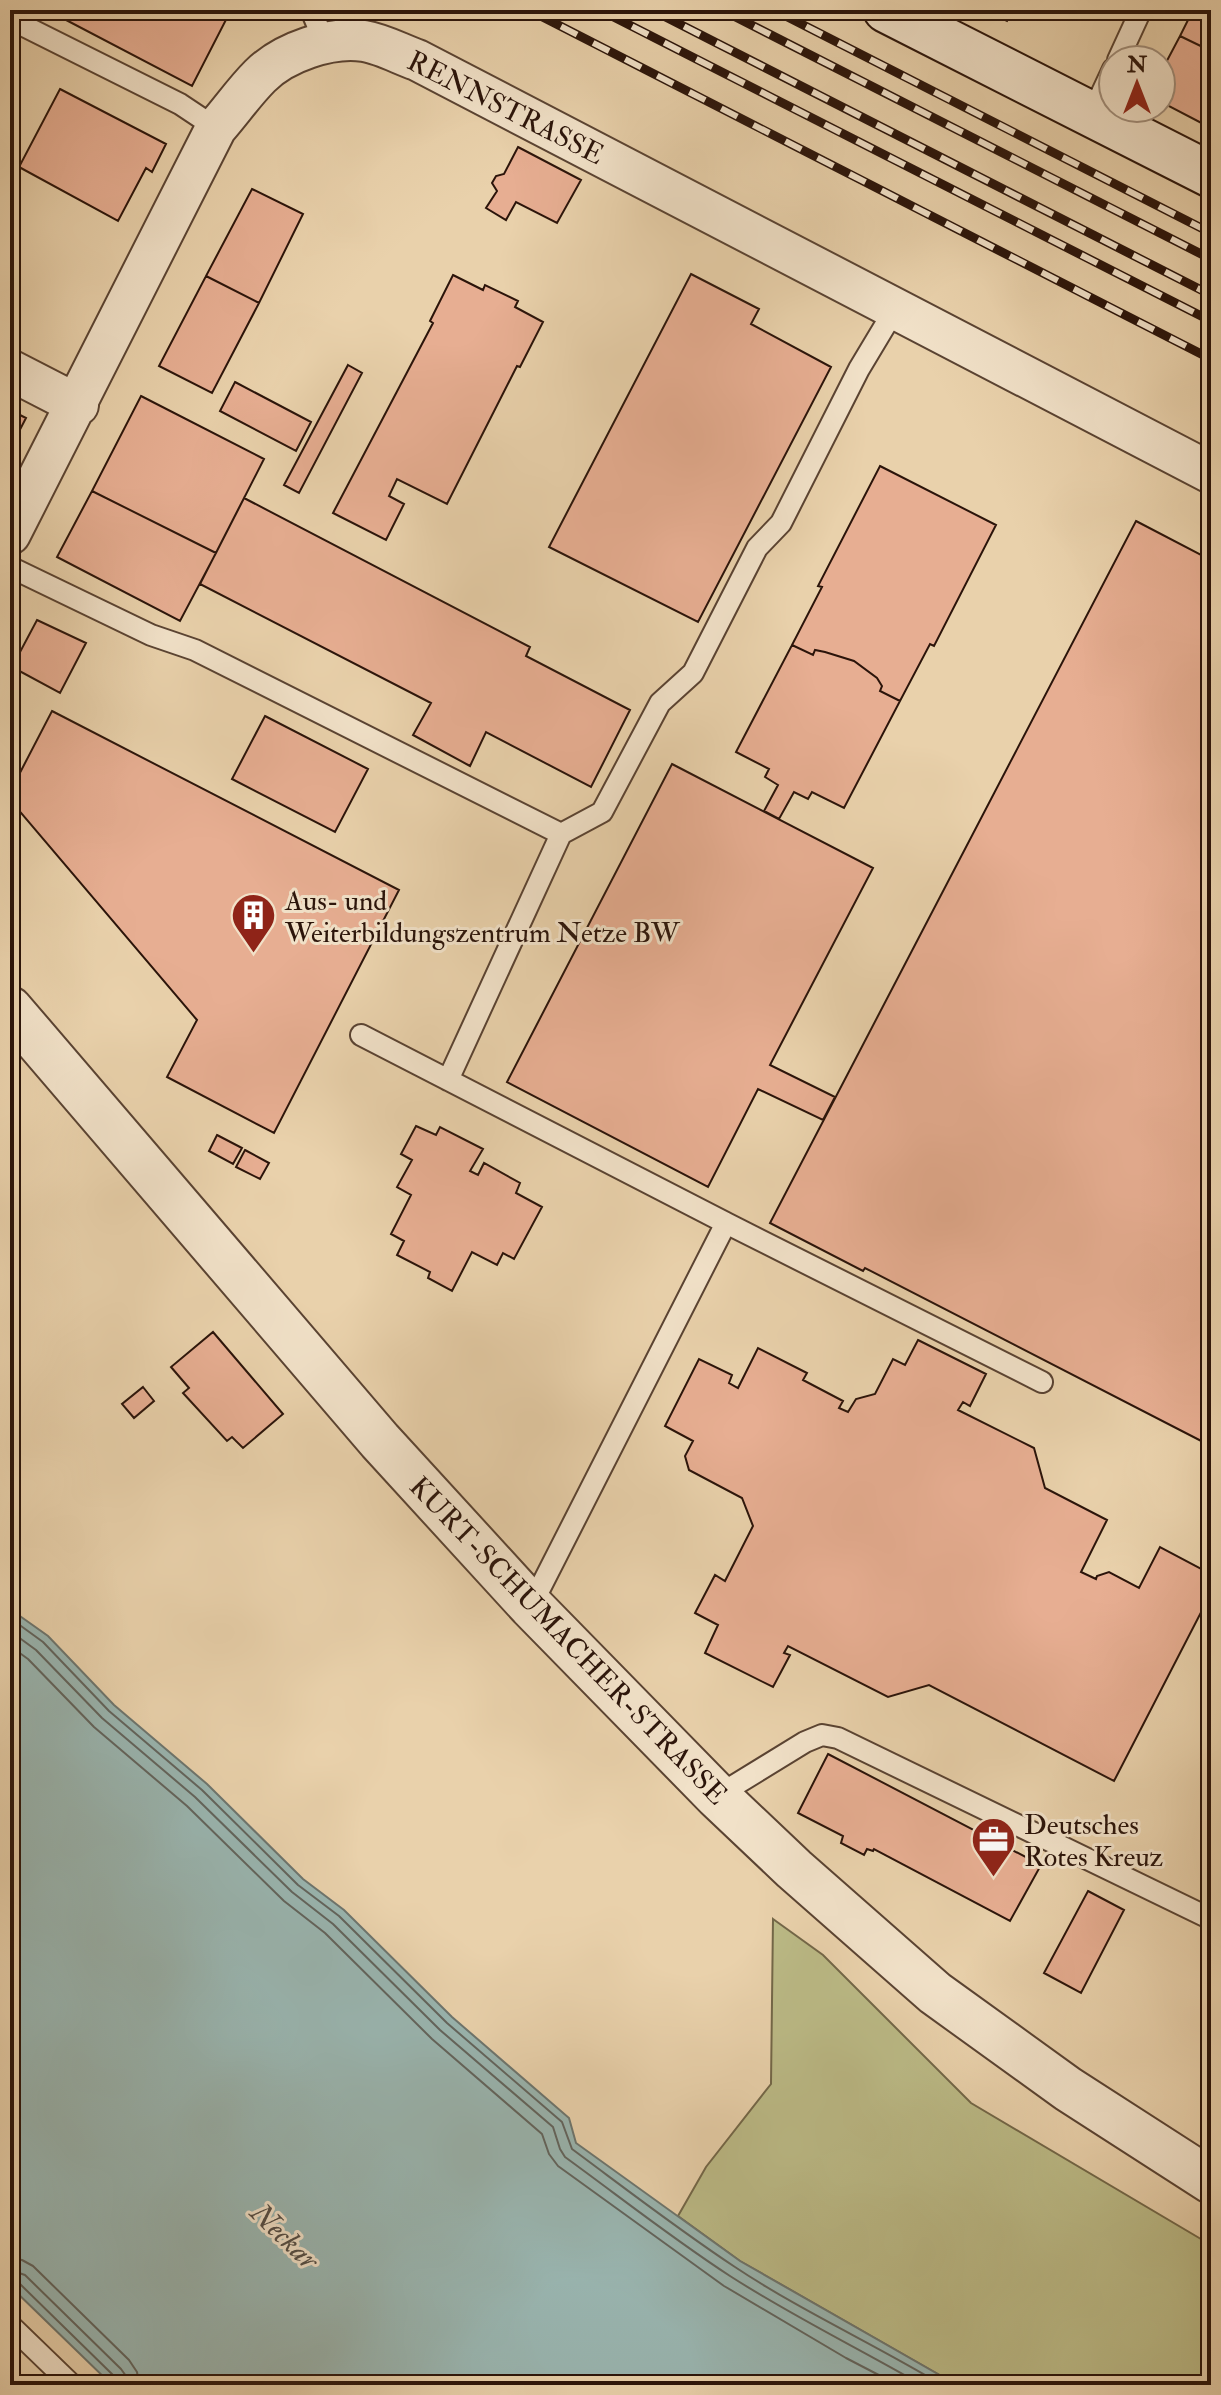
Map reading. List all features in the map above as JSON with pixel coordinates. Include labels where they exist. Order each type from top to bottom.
[{"type":"street","points":[[886,10],[1211,175]]},
{"type":"street","name":"RENNSTRASSE","points":[[10,534],[216,128],[261,75],[317,26],[417,60],[1211,473]]},
{"type":"street","points":[[10,370],[78,405]]},
{"type":"street","name":"KURT-SCHUMACHER-STRASSE","points":[[10,1009],[380,1441],[531,1606],[717,1796],[794,1869],[935,1993],[1068,2089],[1211,2181]]},
{"type":"street","points":[[1159,2149],[1211,2148]]},
{"type":"lane","points":[[1125,44],[1141,10]]},
{"type":"lane","points":[[10,19],[180,104],[216,128]]},
{"type":"lane","points":[[1092,114],[1097,103]]},
{"type":"lane","points":[[448,1080],[561,834],[602,812],[660,703],[693,673],[757,548],[781,523],[859,369],[895,309]]},
{"type":"lane","points":[[10,567],[151,635],[195,650],[561,834]]},
{"type":"lane","points":[[361,1035],[1042,1382]]},
{"type":"lane","points":[[531,1606],[726,1223]]},
{"type":"lane","points":[[717,1796],[805,1742],[822,1735],[838,1738],[1211,1919]]},
{"type":"lane","points":[[10,2325],[72,2385]]},
{"type":"shaded area","points":[[773,1919],[823,1955],[971,2103],[1211,2245],[1211,2385],[957,2385],[740,2261],[678,2216],[706,2167],[771,2084]]},
{"type":"water","name":"Neckar","points":[[10,1609],[48,1636],[114,1705],[207,1784],[303,1879],[344,1910],[452,2017],[569,2118],[576,2143],[740,2261],[957,2385],[112,2385],[10,2286]]},
{"type":"building","points":[[47,10],[231,10],[192,86]]},
{"type":"building","points":[[985,10],[1013,10],[1007,21]]},
{"type":"building","points":[[1193,10],[1211,10],[1211,51],[1180,36]]},
{"type":"building","points":[[1180,36],[1211,51],[1211,128],[1177,110],[1176,44]]},
{"type":"building","points":[[60,89],[166,144],[152,172],[146,168],[118,221],[19,167]]},
{"type":"building","points":[[518,147],[581,180],[557,223],[516,202],[506,220],[486,208],[497,191],[492,183],[496,176],[504,174]]},
{"type":"building","points":[[252,189],[303,214],[259,303],[206,276]]},
{"type":"building","points":[[691,274],[759,309],[751,324],[831,367],[698,622],[549,547]]},
{"type":"building","points":[[453,275],[483,290],[485,285],[518,301],[515,307],[543,322],[520,367],[517,366],[447,504],[397,479],[389,496],[404,504],[386,540],[333,513],[433,323],[430,321]]},
{"type":"building","points":[[206,276],[259,303],[212,393],[159,366]]},
{"type":"building","points":[[348,365],[362,373],[299,493],[284,485]]},
{"type":"building","points":[[235,382],[311,422],[296,451],[220,411]]},
{"type":"building","points":[[141,396],[264,459],[216,553],[92,491]]},
{"type":"building","points":[[10,410],[26,418],[10,449]]},
{"type":"building","points":[[880,466],[996,525],[934,646],[930,644],[900,701],[880,691],[882,686],[877,678],[854,661],[815,650],[813,655],[792,645],[822,587],[818,586]]},
{"type":"building","points":[[92,491],[216,553],[180,621],[57,557]]},
{"type":"building","points":[[244,498],[530,647],[526,656],[630,710],[591,787],[486,732],[470,766],[413,735],[431,703],[200,584]]},
{"type":"building","points":[[1136,521],[1211,560],[1211,1446],[865,1268],[863,1271],[770,1223]]},
{"type":"building","points":[[37,620],[86,643],[60,693],[12,667]]},
{"type":"building","points":[[792,645],[813,655],[815,650],[854,661],[877,678],[882,686],[880,691],[900,701],[844,808],[812,792],[808,799],[794,792],[779,819],[764,811],[778,785],[765,777],[769,769],[736,752]]},
{"type":"building","name":"Aus- und Weiterbildungszentrum Netze BW","points":[[52,711],[399,890],[274,1133],[167,1077],[197,1020],[10,800],[10,792]]},
{"type":"building","points":[[265,716],[368,769],[335,832],[232,779]]},
{"type":"building","points":[[672,764],[873,868],[770,1065],[835,1097],[823,1120],[758,1089],[708,1187],[507,1082]]},
{"type":"building","points":[[416,1126],[436,1135],[440,1127],[483,1149],[470,1171],[478,1175],[484,1163],[520,1183],[516,1193],[542,1207],[514,1259],[503,1253],[497,1265],[472,1252],[452,1291],[428,1278],[430,1272],[397,1255],[404,1241],[391,1234],[411,1195],[397,1187],[412,1160],[401,1154]]},
{"type":"building","points":[[217,1135],[242,1148],[233,1164],[209,1151]]},
{"type":"building","points":[[245,1150],[269,1163],[260,1179],[236,1167]]},
{"type":"building","points":[[213,1332],[283,1414],[243,1448],[232,1437],[227,1441],[183,1393],[189,1388],[171,1367]]},
{"type":"building","points":[[918,1340],[986,1374],[970,1406],[963,1402],[958,1410],[1034,1448],[1045,1488],[1107,1520],[1081,1572],[1096,1579],[1109,1572],[1139,1588],[1160,1547],[1211,1574],[1211,1593],[1114,1781],[929,1685],[888,1697],[788,1646],[784,1653],[790,1655],[773,1687],[705,1653],[718,1625],[695,1613],[715,1575],[725,1581],[753,1526],[742,1498],[689,1470],[685,1456],[693,1441],[665,1426],[699,1359],[732,1375],[729,1383],[738,1388],[758,1348],[807,1373],[803,1380],[843,1401],[839,1408],[848,1412],[856,1399],[875,1394],[893,1359],[905,1365]]},
{"type":"building","points":[[143,1387],[154,1401],[134,1418],[122,1404]]},
{"type":"building","points":[[828,1754],[1041,1865],[1010,1921],[874,1849],[867,1849],[864,1855],[841,1843],[843,1836],[798,1813]]},
{"type":"building","points":[[1088,1891],[1124,1910],[1081,1993],[1044,1973]]},
{"type":"railway","points":[[529,10],[1211,359]]},
{"type":"railway","points":[[600,10],[1211,321]]},
{"type":"railway","points":[[652,10],[1211,295]]},
{"type":"railway","points":[[722,10],[1211,259]]},
{"type":"railway","points":[[774,10],[1211,233]]},
{"type":"place","name":"Aus- und Weiterbildungszentrum Netze BW","points":[[254,955]]},
{"type":"place","name":"Deutsches Rotes Kreuz","points":[[993,1879]]}]
